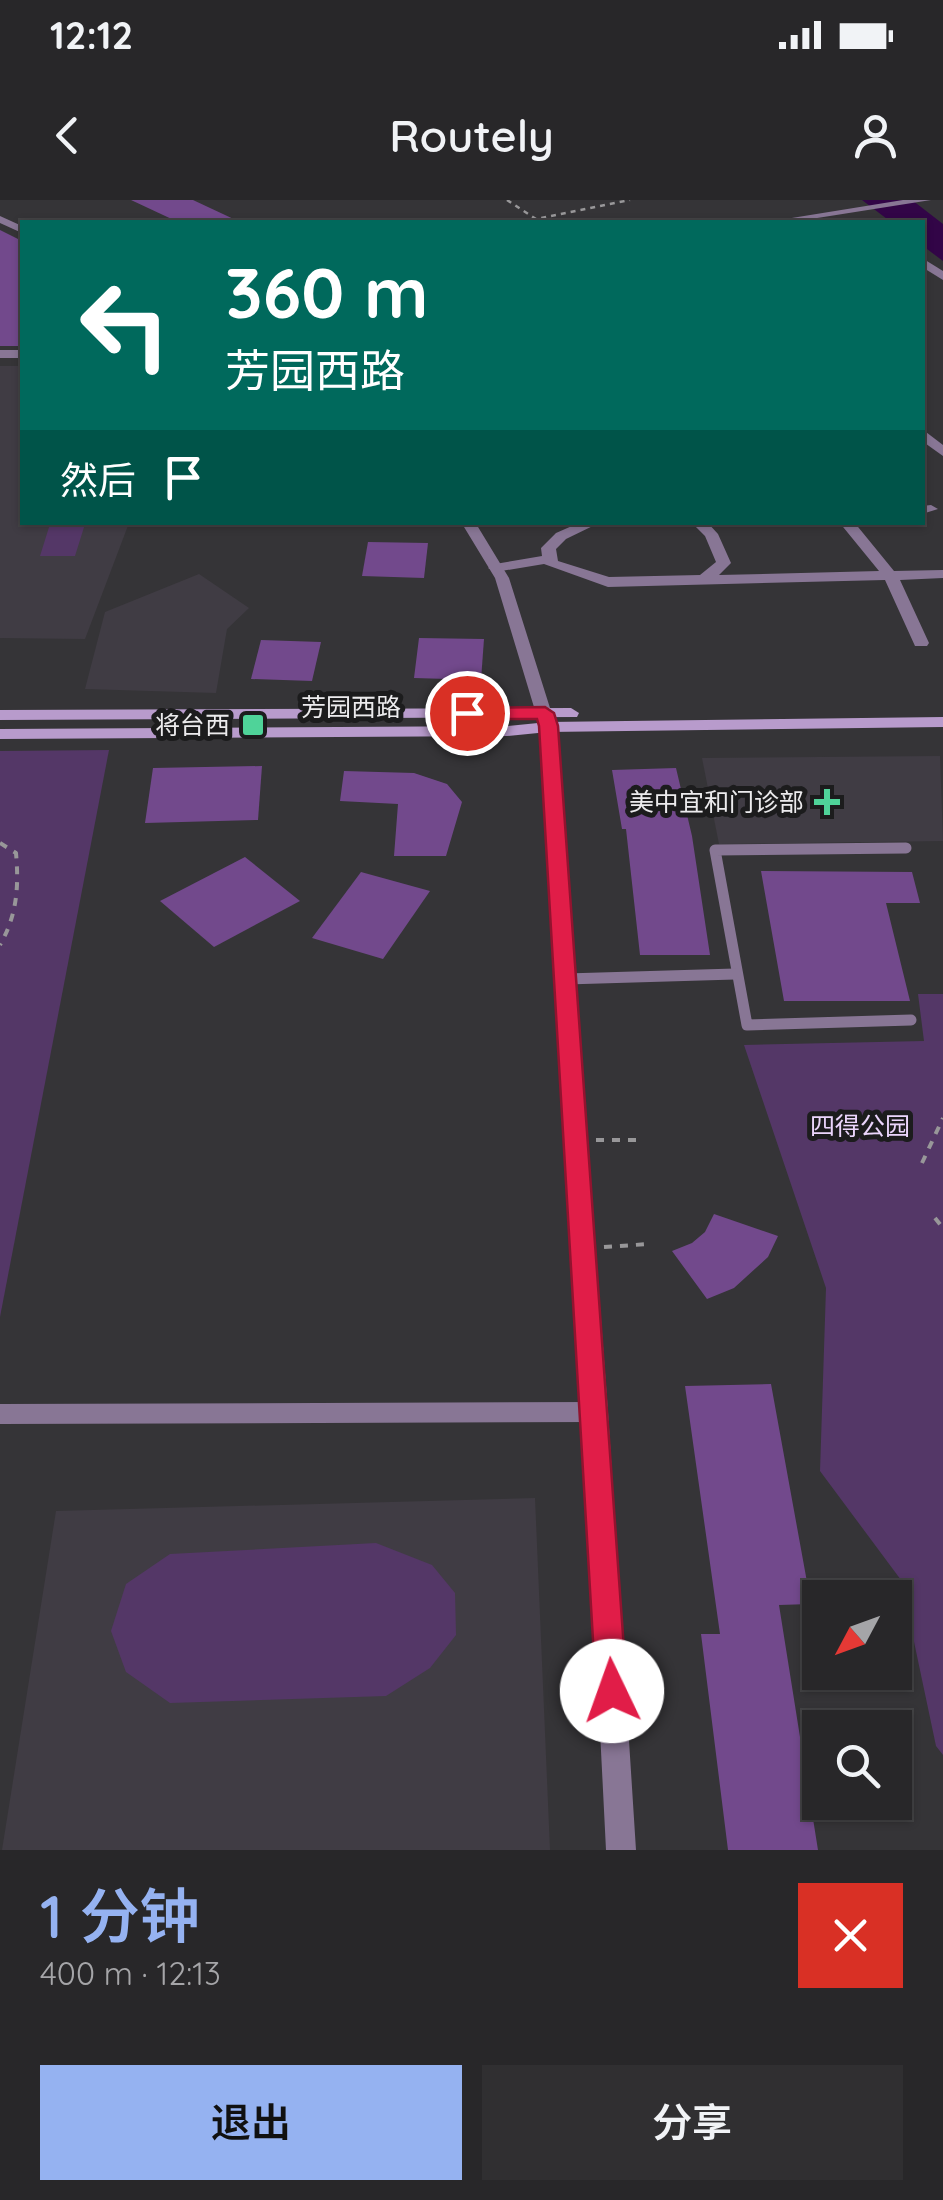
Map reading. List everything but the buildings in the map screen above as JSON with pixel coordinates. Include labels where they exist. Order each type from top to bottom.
[{"type":"main road","name":"芳园西路","points":[[0,734],[507,731],[547,720],[943,708]]},
{"type":"main road","name":"芳园西路","points":[[0,715],[943,722]]},
{"type":"street","points":[[834,200],[860,209],[870,220]]},
{"type":"street","points":[[786,220],[926,200]]},
{"type":"street","points":[[925,439],[943,452]]},
{"type":"street","points":[[470,525],[495,568],[547,720],[596,1412],[620,1850]]},
{"type":"street","points":[[587,525],[561,536],[548,548],[551,564],[608,582],[943,574]]},
{"type":"street","points":[[701,525],[711,534],[724,562],[705,578]]},
{"type":"street","points":[[852,525],[890,574],[921,642]]},
{"type":"street","points":[[495,568],[550,559]]},
{"type":"street","points":[[0,1414],[596,1412]]},
{"type":"lane","points":[[906,848],[715,850],[747,1025],[912,1020]]},
{"type":"lane","points":[[566,979],[735,974]]},
{"type":"path","points":[[507,200],[536,220],[630,200]]},
{"type":"path","points":[[0,843],[16,853],[20,890],[14,925],[0,945]]},
{"type":"path","points":[[922,1163],[943,1118]]},
{"type":"path","points":[[577,1140],[641,1140]]},
{"type":"path","points":[[935,1218],[943,1228]]},
{"type":"path","points":[[585,1248],[650,1244]]},
{"type":"shaded area","points":[[862,200],[912,200],[943,224],[943,261],[925,248],[925,220],[888,220]]},
{"type":"shaded area","points":[[0,366],[20,366],[20,525],[128,525],[85,639],[0,638]]},
{"type":"shaded area","points":[[199,574],[249,608],[227,629],[216,693],[85,689],[105,612]]},
{"type":"shaded area","name":"美中宜和门诊部","points":[[940,756],[943,841],[719,844],[702,758]]},
{"type":"shaded area","points":[[535,1498],[550,1850],[2,1850],[56,1511]]},
{"type":"green space","points":[[50,525],[85,525],[75,556],[40,556]]},
{"type":"green space","points":[[109,750],[0,1317],[0,751]]},
{"type":"green space","name":"四得公园","points":[[918,994],[943,994],[943,1755],[936,1746],[912,1632],[912,1580],[901,1580],[820,1471],[826,1288],[744,1045],[924,1041]]},
{"type":"green space","points":[[376,1543],[432,1565],[455,1593],[456,1635],[430,1668],[386,1696],[170,1703],[126,1672],[111,1631],[126,1584],[170,1554]]},
{"type":"place","name":"将台西","points":[[253,725]]},
{"type":"place","name":"美中宜和门诊部","points":[[827,802]]},
{"type":"route","points":[[467,713],[545,713],[548,726],[612,1691]]}]
